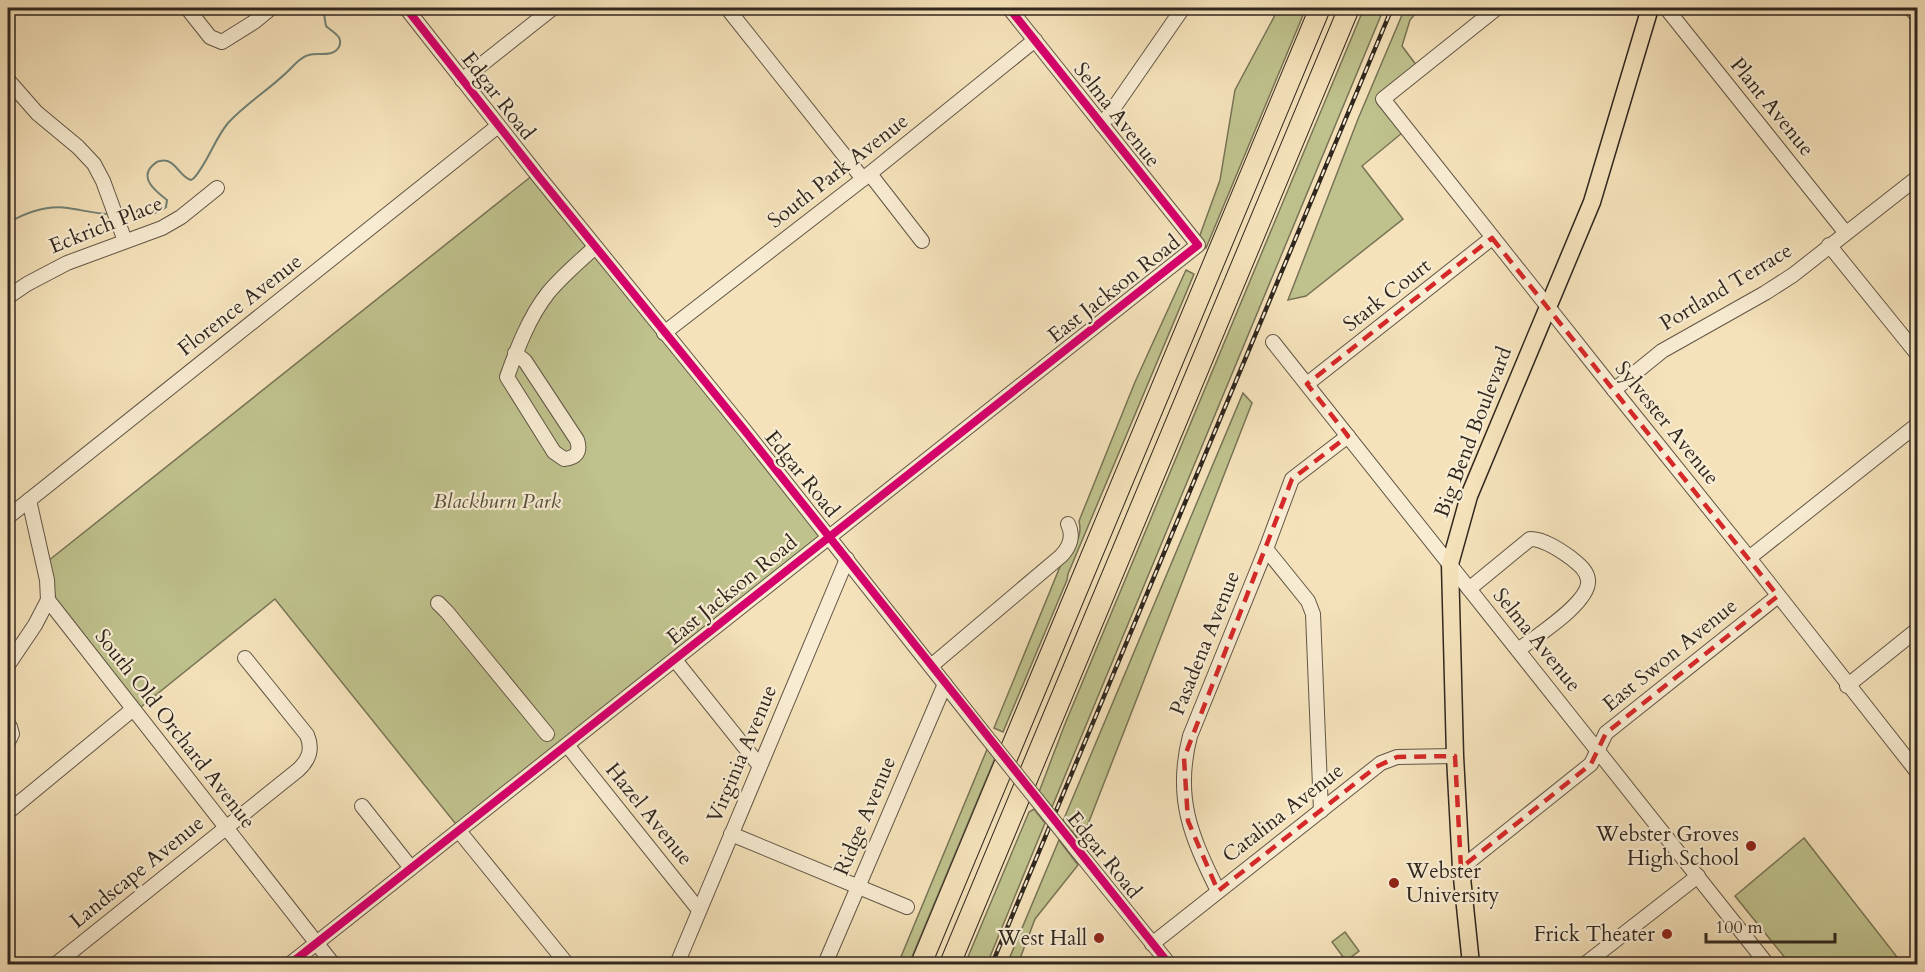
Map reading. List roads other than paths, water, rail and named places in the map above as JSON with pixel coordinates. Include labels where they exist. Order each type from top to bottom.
[{"type":"highway","points":[[921,964],[1320,8]]},
{"type":"highway","points":[[950,964],[1349,8]]},
{"type":"main road","name":"Big Bend Boulevard","points":[[1471,964],[1461,868],[1455,756],[1450,564],[1469,496],[1592,202],[1650,8]]},
{"type":"street","points":[[187,8],[210,37],[222,42],[254,22],[271,8]]},
{"type":"street","name":"Edgar Road","points":[[406,8],[1169,964]]},
{"type":"street","points":[[462,80],[553,8]]},
{"type":"street","points":[[727,8],[866,177],[922,241]]},
{"type":"street","name":"Selma Avenue","points":[[1009,8],[1198,245]]},
{"type":"street","points":[[1102,125],[1183,8]]},
{"type":"street","name":"Sylvester Avenue","points":[[1497,8],[1383,99],[1749,558],[1917,774]]},
{"type":"street","name":"Plant Avenue","points":[[1666,8],[1845,232]]},
{"type":"street","points":[[1910,8],[1917,16]]},
{"type":"street","name":"South Park Avenue","points":[[664,333],[866,177],[1035,40]]},
{"type":"street","points":[[8,80],[37,113],[78,147],[94,164],[125,241]]},
{"type":"street","name":"Florence Avenue","points":[[8,517],[498,126]]},
{"type":"street","name":"Portland Terrace","points":[[1614,390],[1662,351],[1766,293],[1792,275],[1917,177]]},
{"type":"street","name":"Eckrich Place","points":[[8,297],[67,263],[162,228],[181,217],[217,188]]},
{"type":"street","name":"Stark Court","points":[[1307,384],[1492,238]]},
{"type":"street","name":"East Jackson Road","points":[[290,964],[1198,245]]},
{"type":"street","points":[[1829,245],[1917,355]]},
{"type":"street","points":[[516,353],[525,361],[577,440],[579,447],[574,457],[564,459],[555,452],[507,377],[516,353],[531,321],[548,294],[595,247]]},
{"type":"street","name":"Selma Avenue","points":[[1274,342],[1767,964]]},
{"type":"street","points":[[1749,558],[1917,424]]},
{"type":"street","name":"Pasadena Avenue","points":[[1218,891],[1196,844],[1188,820],[1183,783],[1184,758],[1190,736],[1292,479],[1348,436]]},
{"type":"street","points":[[8,665],[35,625],[48,600],[47,580],[29,500]]},
{"type":"street","points":[[931,666],[1065,552],[1071,541],[1072,531],[1068,524]]},
{"type":"street","points":[[1469,589],[1530,539],[1538,539],[1565,554],[1581,568],[1588,578],[1582,598],[1518,650]]},
{"type":"street","points":[[1266,549],[1308,601],[1313,614],[1321,811]]},
{"type":"street","name":"Virginia Avenue","points":[[677,964],[847,559]]},
{"type":"street","name":"East Swon Avenue","points":[[1461,868],[1592,764],[1606,733],[1778,596]]},
{"type":"street","name":"South Old Orchard Avenue","points":[[48,600],[132,711],[333,964]]},
{"type":"street","points":[[438,603],[547,734]]},
{"type":"street","points":[[1847,686],[1917,629]]},
{"type":"street","name":"Landscape Avenue","points":[[56,964],[303,766],[310,751],[307,735],[244,658]]},
{"type":"street","points":[[675,660],[759,765]]},
{"type":"street","name":"Ridge Avenue","points":[[825,964],[945,684]]},
{"type":"street","points":[[8,812],[132,711]]},
{"type":"street","points":[[8,724],[12,734],[8,742]]},
{"type":"street","name":"Hazel Avenue","points":[[567,745],[699,910]]},
{"type":"street","name":"Catalina Avenue","points":[[1152,944],[1388,759],[1455,756]]},
{"type":"street","points":[[362,806],[411,868]]},
{"type":"street","points":[[459,831],[567,964]]},
{"type":"street","points":[[731,834],[908,908]]},
{"type":"street","points":[[1585,964],[1698,876]]},
{"type":"waterway","points":[[120,213],[150,214],[166,207],[167,200],[154,189],[148,180],[147,176],[154,164],[159,161],[169,162],[191,180],[203,165],[228,123],[244,108],[303,58],[313,54],[329,54],[339,47],[340,40],[337,35],[326,26],[323,8]]},
{"type":"waterway","points":[[8,223],[29,213],[60,207],[111,214]]},
{"type":"railway","points":[[992,964],[1392,8]]},
{"type":"place","name":"Webster Groves High School","points":[[1751,846]]},
{"type":"place","name":"Webster University","points":[[1394,883]]},
{"type":"place","name":"Frick Theater","points":[[1667,934]]},
{"type":"place","name":"West Hall","points":[[1099,938]]},
{"type":"park label","name":"Blackburn Park","points":[[497,501]]}]
